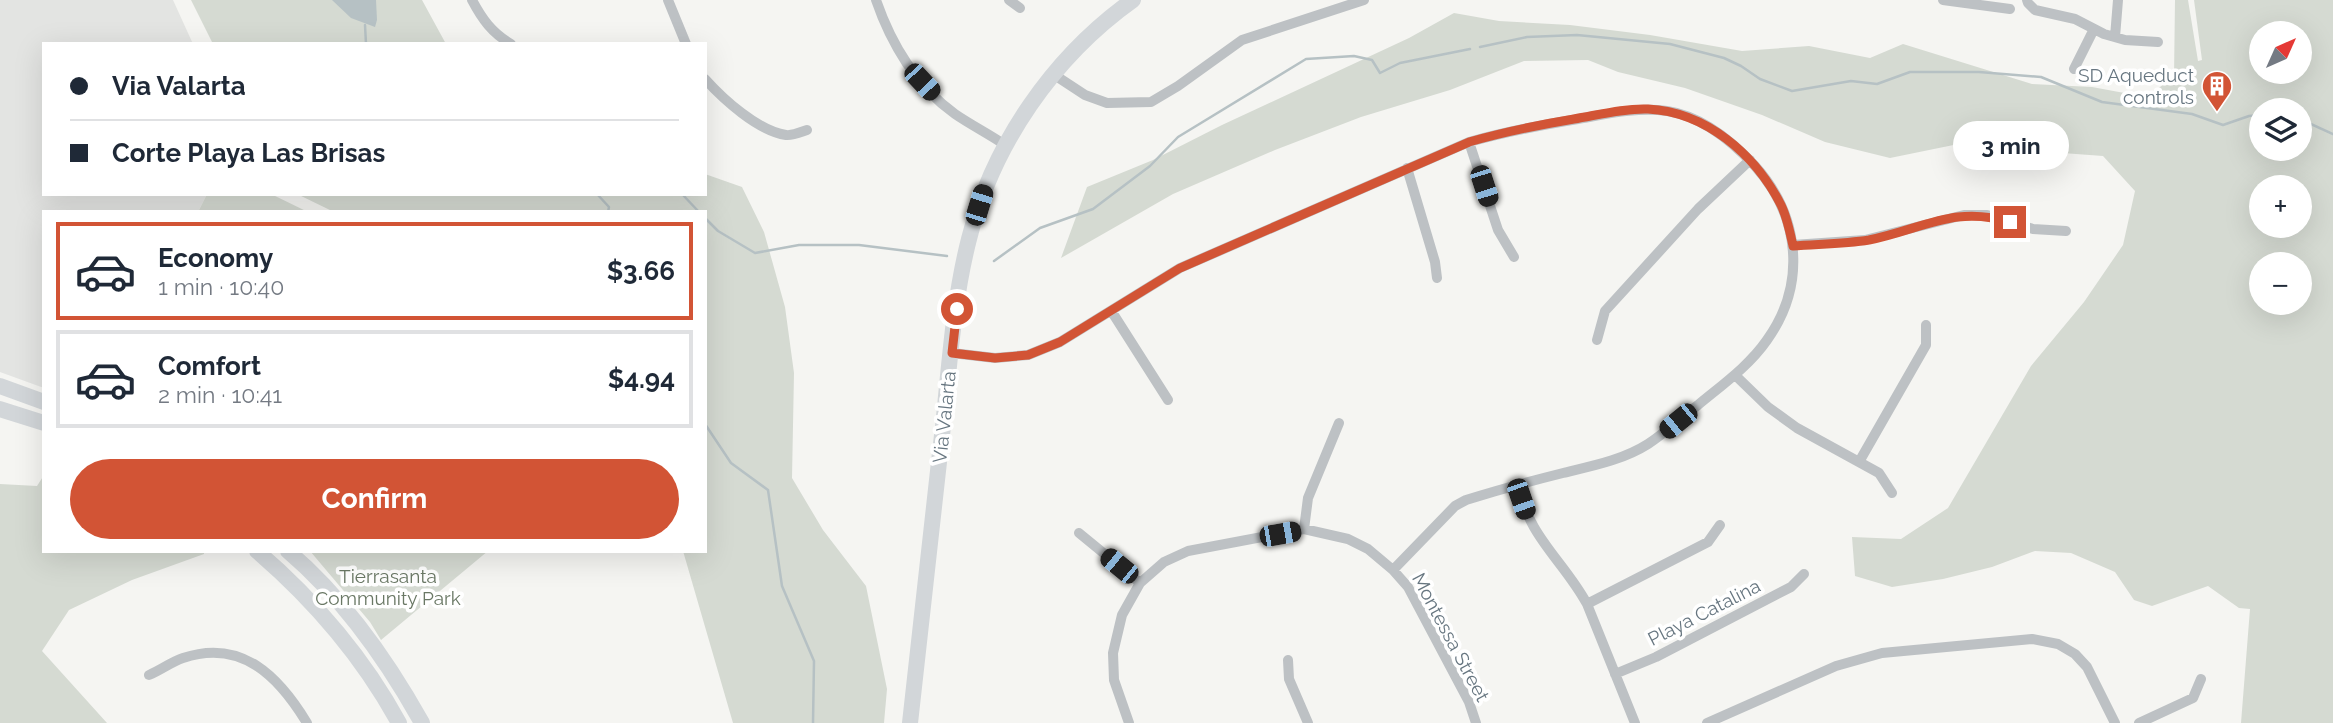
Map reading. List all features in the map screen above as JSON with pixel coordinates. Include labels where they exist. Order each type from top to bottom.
[{"type":"main road","name":"Via Valarta","points":[[910,723],[960,282],[984,189],[1006,145],[1053,74],[1085,38],[1133,0]]},
{"type":"main road","points":[[0,386],[42,401]]},
{"type":"main road","points":[[0,409],[42,422]]},
{"type":"main road","points":[[259,553],[289,578],[335,629],[366,669],[400,723]]},
{"type":"main road","points":[[290,553],[323,585],[383,657],[422,723]]},
{"type":"main road","points":[[289,578],[304,586],[318,588],[323,585]]},
{"type":"street","points":[[472,0],[497,36],[508,42]]},
{"type":"street","points":[[668,0],[685,42]]},
{"type":"street","points":[[876,0],[894,44],[922,82],[955,114],[1006,145]]},
{"type":"street","points":[[1009,0],[1020,8]]},
{"type":"street","points":[[1053,74],[1085,95],[1107,103],[1151,102],[1178,86],[1241,40],[1364,0]]},
{"type":"street","points":[[1943,0],[2010,9]]},
{"type":"street","points":[[2028,0],[2035,10],[2075,19],[2115,37],[2136,43],[2158,42]]},
{"type":"street","points":[[2115,37],[2118,0]]},
{"type":"street","points":[[2074,69],[2094,29]]},
{"type":"street","points":[[707,81],[722,97],[764,128],[788,135],[807,130]]},
{"type":"street","points":[[952,353],[995,358],[1028,355],[1060,342],[1180,268],[1469,142],[1509,131],[1646,109],[1691,117],[1711,127],[1750,160],[1765,177],[1782,207],[1793,246],[1794,262],[1783,315],[1766,342],[1735,375],[1645,446],[1616,459],[1466,500],[1455,506],[1393,570]]},
{"type":"street","points":[[1469,142],[1498,230],[1514,257]]},
{"type":"street","points":[[1597,340],[1605,311],[1698,209],[1750,160]]},
{"type":"street","points":[[1407,168],[1435,262],[1437,278]]},
{"type":"street","points":[[1793,246],[1865,240],[1964,215],[1987,215],[2033,229],[2066,231]]},
{"type":"street","points":[[1112,312],[1168,400]]},
{"type":"street","points":[[1859,462],[1926,345],[1926,325]]},
{"type":"street","points":[[1735,375],[1768,407],[1797,428],[1879,473],[1892,493]]},
{"type":"street","points":[[1129,723],[1114,680],[1113,653],[1122,615],[1140,583],[1164,562],[1188,551],[1304,529],[1308,498],[1339,423]]},
{"type":"street","points":[[1519,484],[1521,499],[1533,529],[1577,586],[1587,604],[1636,723]]},
{"type":"street","points":[[1587,604],[1708,542],[1720,525]]},
{"type":"street","name":"Montessa Street","points":[[1304,529],[1348,539],[1368,550],[1393,570],[1408,587],[1469,702],[1476,723]]},
{"type":"street","points":[[1079,533],[1140,583]]},
{"type":"street","name":"Playa Catalina","points":[[1615,674],[1656,657],[1791,587],[1804,574]]},
{"type":"street","points":[[1707,723],[1836,666],[1882,653],[2032,639],[2058,644],[2075,654],[2087,667],[2115,723]]},
{"type":"street","points":[[149,674],[181,658],[204,652],[232,653],[265,669],[307,723]]},
{"type":"street","points":[[1288,660],[1289,679],[1308,723]]},
{"type":"street","points":[[2139,723],[2193,698],[2201,679]]},
{"type":"shaded area","points":[[0,0],[173,0],[192,42],[42,42],[42,196],[206,196],[199,210],[42,210],[42,387],[0,372]]},
{"type":"shaded area","points":[[332,0],[376,0],[375,27],[351,18]]},
{"type":"green space","points":[[191,0],[422,0],[445,42],[212,42]]},
{"type":"green space","points":[[2175,0],[2188,0],[2198,61],[2202,60],[2194,0],[2333,0],[2333,723],[2241,723],[2250,609],[2239,608],[2208,586],[2152,606],[2134,600],[2115,572],[2071,553],[2035,551],[1992,567],[1943,579],[1892,587],[1855,576],[1852,537],[1901,539],[1948,508],[2031,366],[2084,302],[2123,245],[2135,191],[2103,156],[2049,152],[1973,141],[1890,158],[1825,142],[1762,115],[1685,88],[1618,72],[1588,60],[1524,61],[1450,90],[1361,117],[1275,150],[1173,194],[1061,258],[1087,187],[1153,160],[1409,38],[1454,13],[1499,21],[1570,25],[1650,35],[1742,51],[1809,46],[1870,58],[1903,44],[2032,84],[2092,87],[2146,97],[2174,77]]},
{"type":"green space","points":[[707,175],[742,187],[764,232],[785,307],[794,373],[792,478],[823,530],[866,586],[887,689],[884,723],[733,723],[684,553],[707,553],[707,210],[330,210],[301,196],[707,196]]},
{"type":"green space","points":[[206,196],[275,196],[304,210],[199,210]]},
{"type":"green space","points":[[42,478],[42,553],[204,553],[132,580],[69,610],[42,651],[107,723],[0,723],[0,484],[37,486]]},
{"type":"green space","name":"Tierrasanta Community Park","points":[[312,553],[486,553],[381,640],[370,622]]},
{"type":"waterway","points":[[365,25],[366,42]]},
{"type":"waterway","points":[[1480,47],[1527,37],[1577,35],[1670,44],[1724,58],[1760,79],[1792,91],[1851,81],[1877,84],[1910,72],[1979,72],[2041,77],[2102,102],[2192,114],[2223,125],[2249,116]]},
{"type":"waterway","points":[[994,261],[1040,228],[1093,209],[1150,166],[1178,137],[1306,59],[1354,56],[1372,60],[1380,73],[1400,63],[1470,49]]},
{"type":"waterway","points":[[2312,124],[2333,134]]},
{"type":"waterway","points":[[599,196],[609,207],[608,210]]},
{"type":"waterway","points":[[684,196],[697,210]]},
{"type":"waterway","points":[[707,220],[718,231],[755,253],[799,245],[859,245],[947,256]]},
{"type":"waterway","points":[[707,427],[731,463],[768,490],[782,586],[814,661],[813,723]]},
{"type":"place","name":"SD Aqueduct controls","points":[[2217,113]]},
{"type":"route","points":[[957,309],[952,353],[995,358],[1028,355],[1060,342],[1180,268],[1469,142],[1509,131],[1614,112],[1646,109],[1691,117],[1724,136],[1750,160],[1765,177],[1782,207],[1793,246],[1865,240],[1964,215],[1987,215],[2010,222]]}]
